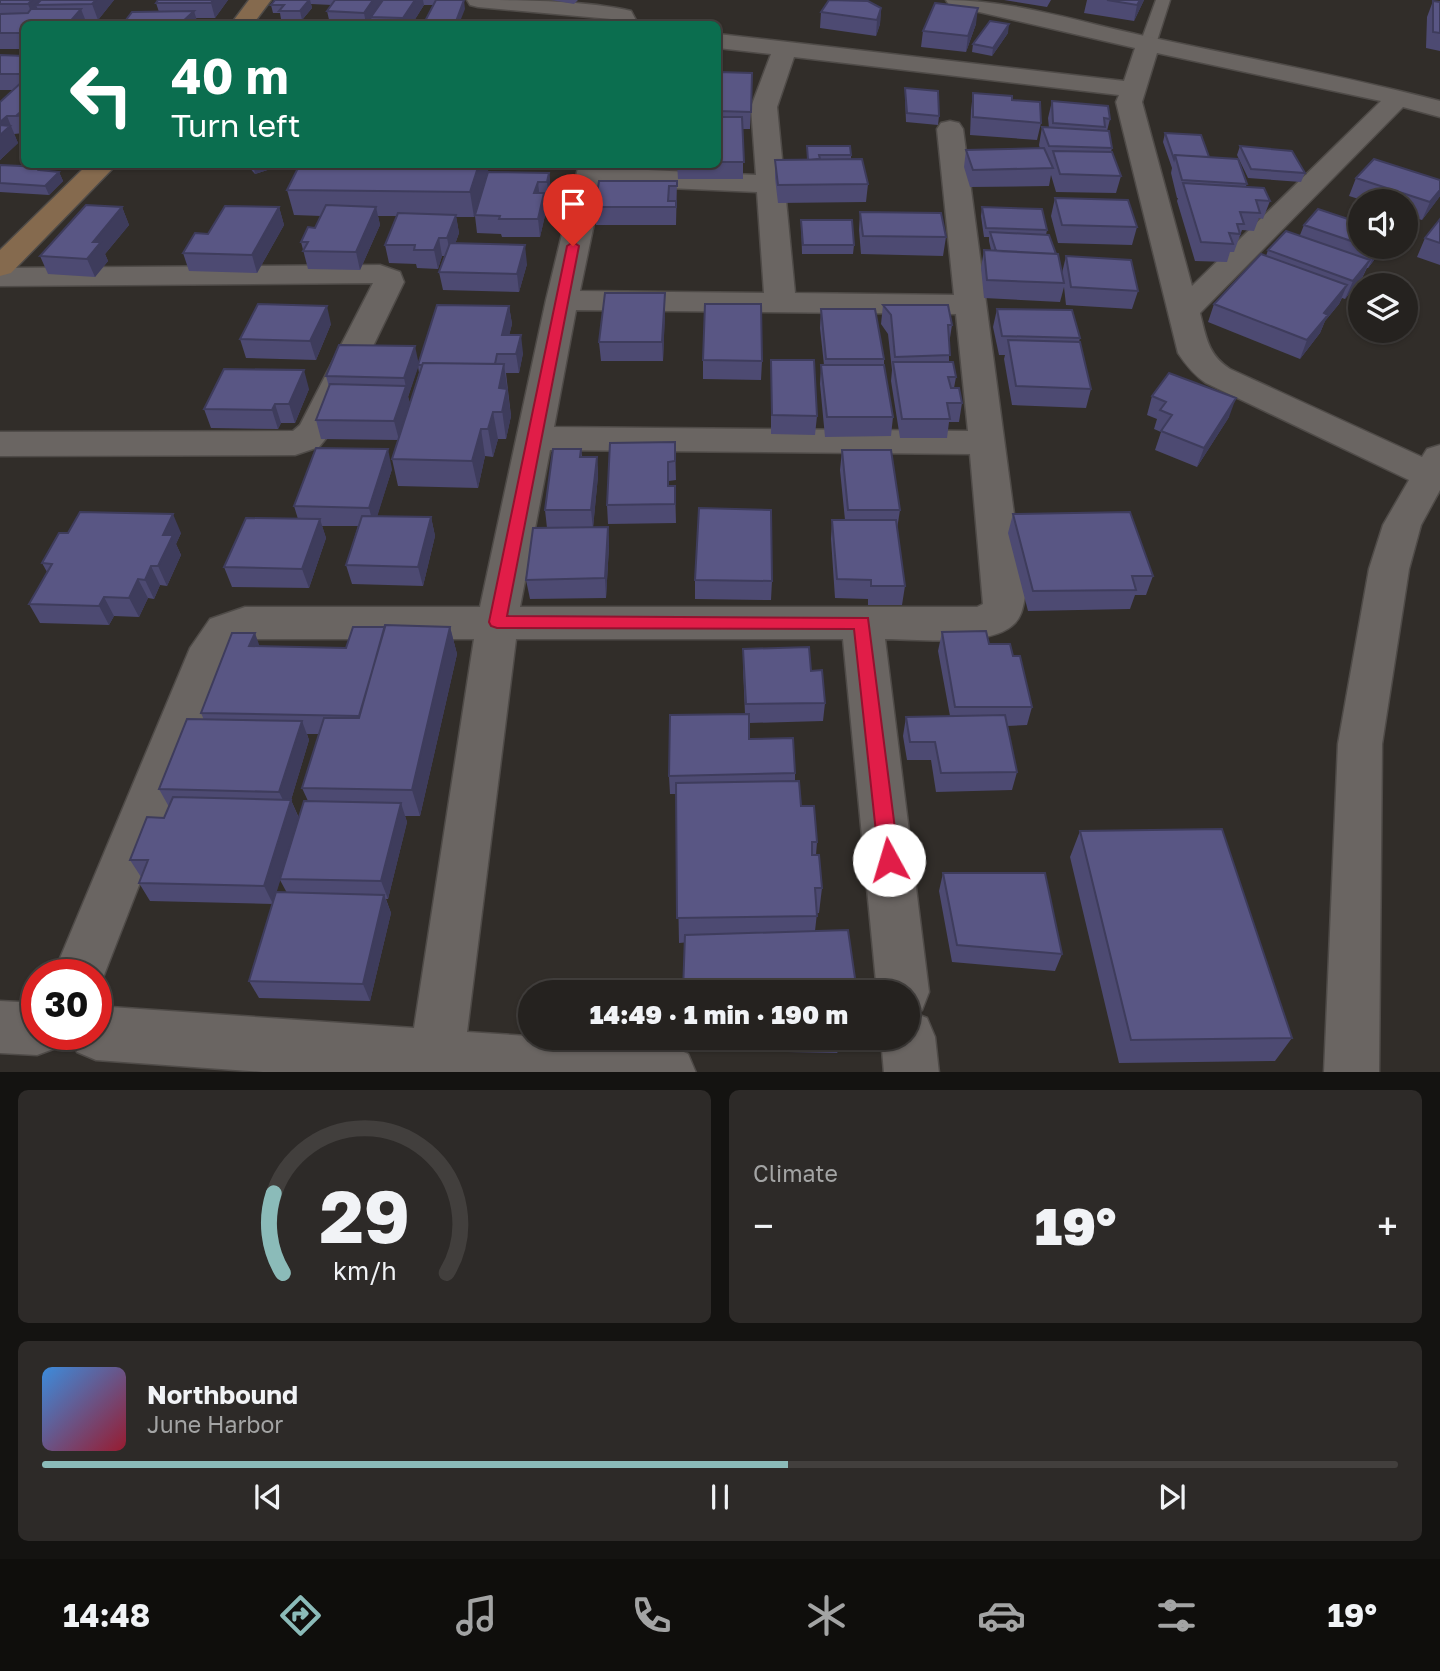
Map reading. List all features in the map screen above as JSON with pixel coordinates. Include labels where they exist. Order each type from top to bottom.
[{"type":"street","points":[[244,21],[260,0]]},
{"type":"street","points":[[478,0],[615,13],[623,16],[626,21]]},
{"type":"street","points":[[957,0],[1440,109]]},
{"type":"street","points":[[721,41],[1132,89]]},
{"type":"street","points":[[1148,44],[1132,89],[1130,110],[1194,354],[1207,369],[1435,466],[1402,525],[1389,569],[1360,744],[1351,1072]]},
{"type":"street","points":[[780,303],[764,107],[785,49]]},
{"type":"street","points":[[1183,312],[1398,98]]},
{"type":"street","points":[[86,959],[218,635],[230,626],[245,623],[977,623],[992,619],[1002,611],[1005,597],[950,129]]},
{"type":"street","points":[[0,267],[100,168]]},
{"type":"street","points":[[437,1056],[497,622],[591,170],[771,184]]},
{"type":"street","points":[[0,277],[380,274],[389,278],[389,282],[314,431],[306,439],[295,443],[0,444]]},
{"type":"street","points":[[562,300],[970,305]]},
{"type":"street","points":[[534,438],[987,443]]},
{"type":"street","points":[[862,623],[902,980]]},
{"type":"street","points":[[112,1034],[655,1072]]},
{"type":"street","points":[[909,1050],[912,1072]]},
{"type":"lane","points":[[1148,44],[1163,0]]},
{"type":"building","points":[[0,0],[32,0],[28,4],[0,4]]},
{"type":"building","points":[[41,0],[96,0],[92,4],[36,5]]},
{"type":"building","points":[[158,0],[213,0],[211,3],[156,3]]},
{"type":"building","points":[[275,0],[309,0],[300,11],[279,11],[284,5],[271,5]]},
{"type":"building","points":[[335,0],[373,0],[364,13],[327,11]]},
{"type":"building","points":[[383,0],[415,0],[403,18],[371,17]]},
{"type":"building","points":[[436,0],[464,0],[456,21],[425,21]]},
{"type":"building","points":[[829,0],[868,1],[881,8],[877,20],[821,12]]},
{"type":"building","points":[[1107,0],[1140,0],[1137,5]]},
{"type":"building","points":[[1433,1],[1440,2],[1440,33],[1433,32]]},
{"type":"building","points":[[935,3],[978,8],[968,36],[923,31]]},
{"type":"building","points":[[31,9],[81,9],[71,21],[21,21],[21,33],[0,33],[0,14],[28,13]]},
{"type":"building","points":[[194,11],[183,21],[125,21],[132,12]]},
{"type":"building","points":[[990,21],[1009,24],[993,48],[973,44]]},
{"type":"building","points":[[0,55],[21,56],[21,74],[0,74]]},
{"type":"building","points":[[721,72],[752,73],[751,112],[721,111]]},
{"type":"building","points":[[21,83],[21,112],[17,116],[7,116],[0,122],[0,102]]},
{"type":"building","points":[[905,88],[938,91],[939,116],[907,113]]},
{"type":"building","points":[[973,93],[1012,96],[1012,100],[1040,102],[1041,123],[973,117]]},
{"type":"building","points":[[1052,101],[1108,106],[1110,119],[1104,118],[1105,127],[1053,123]]},
{"type":"building","points":[[721,117],[742,117],[744,162],[721,162]]},
{"type":"building","points":[[0,125],[10,126],[0,135]]},
{"type":"building","points":[[1042,127],[1109,131],[1112,148],[1049,146]]},
{"type":"building","points":[[1165,133],[1201,135],[1209,157],[1175,155],[1174,159]]},
{"type":"building","points":[[807,146],[850,146],[851,155],[819,155],[820,159],[808,160]]},
{"type":"building","points":[[1240,146],[1292,151],[1305,173],[1251,169]]},
{"type":"building","points":[[1044,148],[1053,168],[973,170],[966,150]]},
{"type":"building","points":[[1053,151],[1112,152],[1121,176],[1060,174]]},
{"type":"building","points":[[1175,155],[1238,159],[1247,184],[1182,180]]},
{"type":"building","points":[[862,159],[868,184],[778,185],[775,160]]},
{"type":"building","points":[[1374,159],[1440,180],[1440,190],[1430,202],[1418,198],[1418,189],[1390,189],[1356,178]]},
{"type":"building","points":[[0,165],[59,172],[45,186],[0,183]]},
{"type":"building","points":[[298,168],[478,168],[470,192],[287,190]]},
{"type":"building","points":[[488,172],[549,173],[547,182],[538,182],[534,193],[544,193],[538,219],[499,219],[500,216],[475,215]]},
{"type":"building","points":[[599,181],[677,181],[677,186],[669,186],[668,201],[676,201],[676,207],[595,207]]},
{"type":"building","points":[[1183,183],[1264,188],[1270,201],[1256,200],[1260,213],[1240,212],[1244,224],[1237,224],[1240,234],[1229,233],[1233,244],[1201,242]]},
{"type":"building","points":[[1055,198],[1128,200],[1137,227],[1062,225]]},
{"type":"building","points":[[86,205],[122,207],[93,242],[101,242],[87,259],[40,256]]},
{"type":"building","points":[[326,205],[376,207],[356,252],[303,251],[308,242],[301,242],[308,227],[315,228]]},
{"type":"building","points":[[225,206],[279,207],[252,255],[183,253],[195,233],[208,234]]},
{"type":"building","points":[[982,207],[1042,209],[1047,230],[986,228]]},
{"type":"building","points":[[1318,209],[1348,219],[1348,240],[1304,225]]},
{"type":"building","points":[[860,212],[941,213],[946,237],[863,236]]},
{"type":"building","points":[[398,213],[456,215],[447,238],[439,238],[434,250],[414,250],[415,245],[385,245]]},
{"type":"building","points":[[1440,219],[1440,243],[1425,238]]},
{"type":"building","points":[[801,220],[852,220],[854,245],[803,245]]},
{"type":"building","points":[[1286,231],[1348,252],[1348,259],[1370,260],[1359,273],[1348,273],[1348,279],[1268,250]]},
{"type":"building","points":[[990,232],[1049,235],[1056,254],[996,251]]},
{"type":"building","points":[[450,243],[525,245],[517,274],[439,272]]},
{"type":"building","points":[[984,250],[1058,254],[1064,283],[987,280]]},
{"type":"building","points":[[1261,254],[1347,285],[1324,313],[1328,315],[1307,340],[1214,304]]},
{"type":"building","points":[[1066,256],[1131,260],[1138,291],[1071,287]]},
{"type":"building","points":[[605,293],[665,293],[662,342],[599,342]]},
{"type":"building","points":[[258,304],[327,306],[310,341],[240,339]]},
{"type":"building","points":[[705,304],[761,304],[762,361],[703,360]]},
{"type":"building","points":[[437,305],[509,306],[502,335],[521,335],[516,354],[497,354],[495,364],[418,365]]},
{"type":"building","points":[[883,305],[948,305],[952,325],[948,325],[950,355],[895,357],[891,315]]},
{"type":"building","points":[[821,309],[875,309],[884,359],[826,359]]},
{"type":"building","points":[[997,309],[1072,310],[1080,338],[1002,336]]},
{"type":"building","points":[[1008,340],[1080,342],[1091,389],[1016,386]]},
{"type":"building","points":[[339,345],[415,346],[404,378],[326,376]]},
{"type":"building","points":[[771,360],[814,360],[817,416],[772,415]]},
{"type":"building","points":[[893,362],[953,362],[956,377],[948,377],[951,388],[959,388],[962,403],[947,403],[950,419],[902,419]]},
{"type":"building","points":[[423,363],[504,364],[499,388],[507,389],[502,412],[493,412],[488,429],[481,429],[472,461],[392,459]]},
{"type":"building","points":[[821,365],[884,365],[893,417],[827,417]]},
{"type":"building","points":[[224,369],[304,370],[289,404],[275,404],[272,410],[204,409]]},
{"type":"building","points":[[1169,373],[1236,398],[1204,448],[1161,431],[1172,415],[1160,410],[1166,402],[1152,396]]},
{"type":"building","points":[[330,384],[406,386],[394,421],[316,420]]},
{"type":"building","points":[[675,442],[675,461],[668,462],[668,486],[675,486],[675,504],[607,505],[610,443]]},
{"type":"building","points":[[316,448],[388,449],[369,508],[294,506]]},
{"type":"building","points":[[553,449],[581,449],[580,457],[597,457],[591,510],[545,510]]},
{"type":"building","points":[[842,450],[891,450],[900,510],[848,510]]},
{"type":"building","points":[[699,508],[771,510],[772,581],[695,580]]},
{"type":"building","points":[[80,512],[173,514],[163,535],[173,535],[158,566],[151,566],[145,580],[138,579],[129,598],[104,597],[99,606],[29,604],[52,564],[42,563],[59,533],[68,533]]},
{"type":"building","points":[[1130,512],[1153,576],[1132,576],[1136,590],[1033,591],[1013,514]]},
{"type":"building","points":[[362,516],[431,517],[418,567],[346,565]]},
{"type":"building","points":[[246,518],[320,519],[302,569],[224,567]]},
{"type":"building","points":[[832,520],[896,520],[905,586],[871,586],[871,580],[837,579]]},
{"type":"building","points":[[608,527],[605,578],[526,580],[533,528]]},
{"type":"building","points":[[385,625],[450,627],[412,790],[302,788],[324,718],[359,718]]},
{"type":"building","points":[[353,627],[385,627],[359,716],[201,713],[232,633],[255,633],[249,646],[346,648]]},
{"type":"building","points":[[986,631],[989,644],[1010,644],[1013,656],[1020,656],[1032,707],[955,707],[942,632]]},
{"type":"building","points":[[809,647],[811,671],[822,670],[825,703],[746,704],[743,649]]},
{"type":"building","points":[[749,714],[749,739],[793,738],[795,773],[669,776],[670,715]]},
{"type":"building","points":[[1005,715],[1017,772],[941,773],[935,742],[910,742],[906,717]]},
{"type":"building","points":[[187,719],[302,721],[279,792],[159,789]]},
{"type":"building","points":[[799,781],[801,806],[814,806],[817,842],[812,842],[812,855],[819,855],[822,888],[815,888],[817,916],[677,918],[676,783]]},
{"type":"building","points":[[173,797],[291,800],[264,886],[139,883],[148,860],[130,860],[147,817],[164,818]]},
{"type":"building","points":[[304,801],[401,803],[381,881],[280,879]]},
{"type":"building","points":[[1222,829],[1292,1038],[1131,1040],[1080,831]]},
{"type":"building","points":[[943,873],[1045,873],[1062,954],[957,945]]},
{"type":"building","points":[[276,892],[384,895],[363,984],[249,981]]},
{"type":"building","points":[[848,930],[855,980],[683,980],[685,935]]},
{"type":"route","points":[[573,246],[497,622],[862,623],[889,860]]}]
